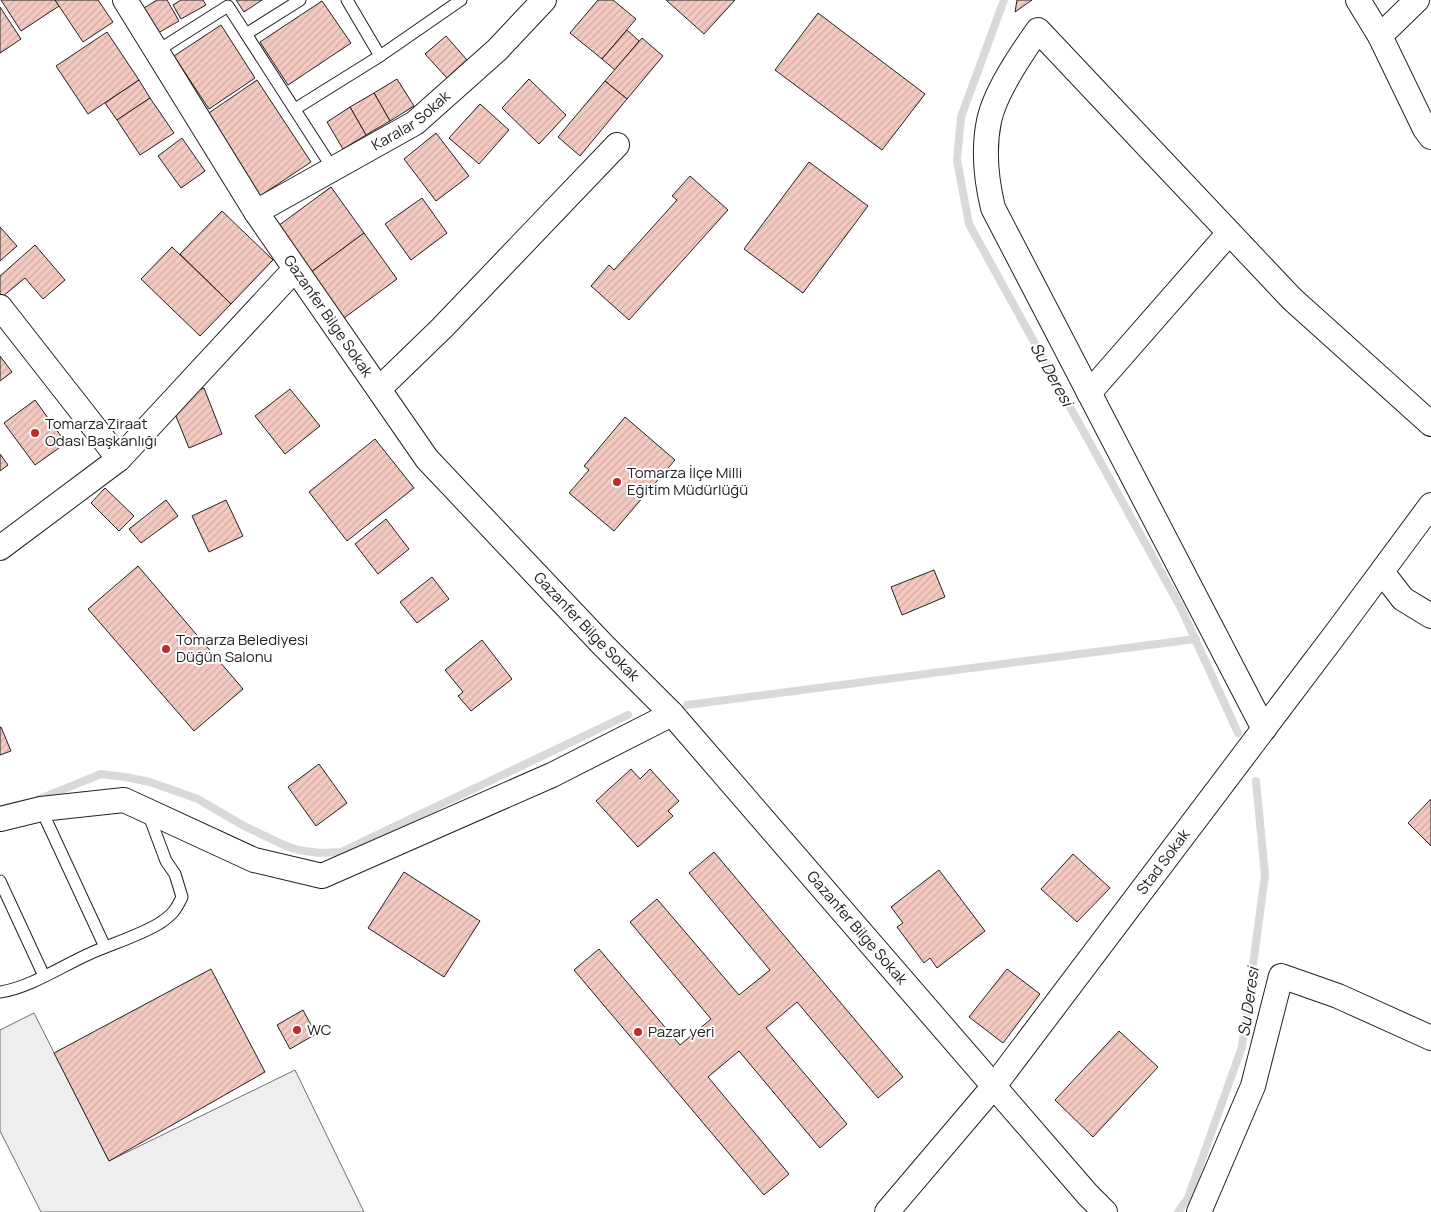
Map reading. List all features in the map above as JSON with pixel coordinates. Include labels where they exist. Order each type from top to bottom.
[{"type":"street","name":"Gazanfer Bilge Sokak","points":[[125,0],[256,212],[427,459],[603,645],[672,714],[1088,1195],[1105,1212]]},
{"type":"street","name":"Karalar Sokak","points":[[256,212],[416,122],[497,50],[544,0]]},
{"type":"street","points":[[1358,0],[1380,36],[1425,129],[1431,137]]},
{"type":"street","points":[[1380,36],[1418,0]]},
{"type":"street","points":[[1264,729],[993,208],[985,161],[989,119],[1011,72],[1038,30],[1292,299],[1431,424]]},
{"type":"street","points":[[379,390],[442,328],[617,145]]},
{"type":"street","points":[[1089,394],[1229,233]]},
{"type":"street","points":[[0,548],[119,459],[295,268]]},
{"type":"street","points":[[0,307],[119,459]]},
{"type":"street","name":"Stad Sokak","points":[[887,1212],[994,1086],[1431,505]]},
{"type":"street","points":[[1382,572],[1403,599],[1431,616]]},
{"type":"street","points":[[0,819],[41,809],[124,800],[254,860],[322,876],[552,775],[672,714]]},
{"type":"street","points":[[1199,1212],[1253,1086],[1281,976],[1338,996],[1431,1038]]},
{"type":"lane","points":[[246,34],[300,0]]},
{"type":"lane","points":[[347,0],[380,56]]},
{"type":"lane","points":[[294,109],[380,56],[461,0]]},
{"type":"lane","points":[[157,51],[227,3],[333,169]]},
{"type":"lane","points":[[41,809],[105,947]]},
{"type":"lane","points":[[0,992],[7,992],[159,924],[175,912],[182,897],[175,874],[166,861],[147,811]]},
{"type":"lane","points":[[0,881],[44,976]]},
{"type":"shaded area","points":[[34,1013],[109,1161],[295,1070],[364,1212],[41,1212],[0,1131],[0,1030]]},
{"type":"building","points":[[1,0],[55,0],[59,6],[21,31]]},
{"type":"building","points":[[55,0],[98,0],[113,22],[83,42]]},
{"type":"building","points":[[157,0],[167,0],[179,21],[158,33],[144,8]]},
{"type":"building","points":[[181,0],[203,0],[206,5],[181,19],[173,5]]},
{"type":"building","points":[[236,0],[262,0],[244,12]]},
{"type":"building","points":[[598,0],[613,0],[636,19],[602,59],[570,33]]},
{"type":"building","points":[[666,0],[735,0],[704,34]]},
{"type":"building","points":[[1017,0],[1032,0],[1015,12]]},
{"type":"building","points":[[322,1],[351,43],[288,85],[260,42]]},
{"type":"building","points":[[0,7],[21,39],[0,53]]},
{"type":"building","points":[[818,13],[925,94],[882,150],[775,70]]},
{"type":"building","points":[[221,25],[255,78],[209,109],[174,56]]},
{"type":"building","points":[[627,30],[639,41],[615,70],[602,59]]},
{"type":"building","points":[[107,32],[139,80],[88,114],[56,66]]},
{"type":"building","points":[[446,36],[467,60],[447,78],[425,54]]},
{"type":"building","points":[[642,38],[663,56],[627,99],[605,81]]},
{"type":"building","points":[[397,79],[414,106],[390,121],[374,93]]},
{"type":"building","points":[[529,79],[566,115],[539,144],[502,108]]},
{"type":"building","points":[[139,80],[150,98],[117,120],[105,103]]},
{"type":"building","points":[[257,80],[311,162],[257,198],[203,117]]},
{"type":"building","points":[[605,81],[627,99],[580,156],[558,137]]},
{"type":"building","points":[[374,93],[390,121],[366,135],[350,107]]},
{"type":"building","points":[[150,98],[174,133],[140,155],[117,120]]},
{"type":"building","points":[[480,104],[509,130],[479,164],[449,138]]},
{"type":"building","points":[[350,107],[366,135],[343,149],[327,122]]},
{"type":"building","points":[[436,133],[469,176],[436,201],[404,159]]},
{"type":"building","points":[[182,138],[205,171],[181,188],[158,156]]},
{"type":"building","points":[[809,162],[868,206],[803,293],[744,249]]},
{"type":"building","points":[[690,176],[728,210],[629,320],[591,286],[609,265],[614,270],[677,200],[672,196]]},
{"type":"building","points":[[331,187],[364,233],[311,272],[278,226]]},
{"type":"building","points":[[422,198],[447,233],[411,260],[385,224]]},
{"type":"building","points":[[222,211],[273,260],[231,304],[180,254]]},
{"type":"building","points":[[0,227],[17,246],[0,261]]},
{"type":"building","points":[[364,233],[397,279],[344,318],[311,272]]},
{"type":"building","points":[[35,245],[65,280],[43,299],[25,278],[2,297],[0,294],[0,276]]},
{"type":"building","points":[[172,247],[231,304],[200,336],[141,279]]},
{"type":"building","points":[[0,356],[12,372],[0,381]]},
{"type":"building","points":[[204,388],[222,434],[189,448],[173,409],[184,396]]},
{"type":"building","points":[[290,389],[320,426],[285,454],[255,416]]},
{"type":"building","name":"Tomarza Ziraat Odası Başkanlığı","points":[[35,400],[66,443],[35,465],[4,423]]},
{"type":"building","name":"Tomarza İlçe Milli Eğitim Müdürlüğü","points":[[625,417],[675,460],[614,531],[569,493],[589,470],[584,466]]},
{"type":"building","points":[[375,439],[414,488],[347,541],[309,492]]},
{"type":"building","points":[[0,454],[8,465],[0,471]]},
{"type":"building","points":[[105,488],[134,516],[119,531],[91,503]]},
{"type":"building","points":[[166,500],[178,516],[141,543],[129,529]]},
{"type":"building","points":[[226,500],[243,536],[209,552],[192,516]]},
{"type":"building","points":[[386,519],[409,549],[378,574],[355,544]]},
{"type":"building","name":"Tomarza Belediyesi Düğün Salonu","points":[[138,566],[243,689],[194,731],[88,609]]},
{"type":"building","points":[[934,570],[945,597],[902,615],[891,587]]},
{"type":"building","points":[[432,577],[449,599],[417,623],[400,602]]},
{"type":"building","points":[[482,640],[512,679],[471,711],[458,696],[463,692],[445,670]]},
{"type":"building","points":[[0,727],[11,751],[0,755]]},
{"type":"building","points":[[319,764],[347,803],[316,826],[288,787]]},
{"type":"building","points":[[631,769],[640,779],[650,769],[679,801],[668,811],[673,816],[638,847],[596,801]]},
{"type":"building","points":[[1431,799],[1431,846],[1408,823]]},
{"type":"building","points":[[714,852],[903,1077],[878,1098],[797,1002],[766,1028],[847,1124],[820,1148],[739,1051],[708,1077],[789,1174],[764,1195],[574,970],[599,949],[680,1045],[711,1019],[630,922],[657,899],[739,995],[770,970],[689,873]]},
{"type":"building","points":[[1073,854],[1110,888],[1077,922],[1041,889]]},
{"type":"building","points":[[939,870],[985,931],[937,968],[930,958],[924,963],[897,927],[903,923],[891,907]]},
{"type":"building","points":[[404,872],[480,921],[444,977],[368,928]]},
{"type":"building","points":[[211,969],[265,1072],[109,1161],[54,1053]]},
{"type":"building","points":[[1007,969],[1040,994],[1003,1043],[969,1017]]},
{"type":"building","name":"WC","points":[[303,1010],[316,1034],[290,1049],[277,1025]]},
{"type":"building","points":[[1119,1031],[1158,1067],[1093,1137],[1055,1100]]},
{"type":"waterway","name":"Su Deresi","points":[[1004,0],[961,117],[957,160],[969,224],[1181,608],[1238,733]]},
{"type":"waterway","points":[[687,705],[1196,639]]},
{"type":"waterway","points":[[37,800],[101,774],[125,777],[150,782],[198,799],[242,825],[298,850],[320,853],[341,852],[628,715]]},
{"type":"waterway","name":"Su Deresi","points":[[1178,1212],[1188,1198],[1242,1047],[1265,875],[1256,781]]},
{"type":"place","name":"Tomarza Ziraat Odası Başkanlığı","points":[[35,433]]},
{"type":"place","name":"Tomarza İlçe Milli Eğitim Müdürlüğü","points":[[617,482]]},
{"type":"place","name":"Tomarza Belediyesi Düğün Salonu","points":[[166,649]]},
{"type":"place","name":"WC","points":[[297,1030]]},
{"type":"place","name":"Pazar yeri","points":[[638,1032]]}]
